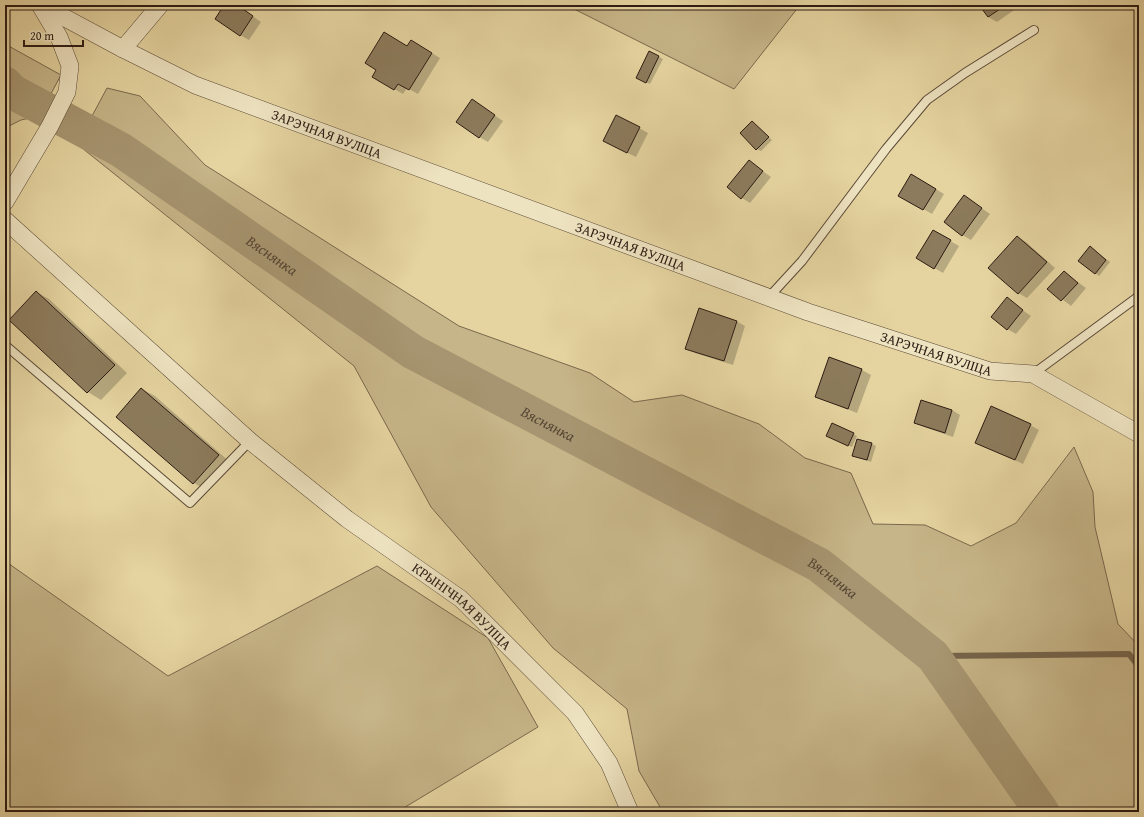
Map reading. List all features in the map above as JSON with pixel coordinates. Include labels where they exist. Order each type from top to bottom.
[{"type":"street","name":"ЗАРЭЧНАЯ ВУЛІЦА","points":[[40,5],[122,49],[195,85],[816,314],[990,370],[1033,374],[1139,434]]},
{"type":"street","points":[[5,200],[50,126],[67,92],[70,66],[59,37],[40,5]]},
{"type":"street","points":[[122,49],[160,5]]},
{"type":"street","name":"КРЫНІЧНАЯ ВУЛІЦА","points":[[5,220],[250,441],[347,518],[461,599],[575,713],[609,762],[630,812]]},
{"type":"lane","points":[[769,297],[802,262],[886,149],[927,100],[965,73],[1034,30]]},
{"type":"lane","points":[[1033,374],[1139,296]]},
{"type":"lane","points":[[5,345],[190,503],[250,441]]},
{"type":"shaded area","points":[[566,5],[800,5],[734,89]]},
{"type":"shaded area","points":[[5,44],[61,75],[39,116],[21,120],[5,128]]},
{"type":"shaded area","points":[[107,88],[140,96],[205,165],[459,326],[590,373],[634,402],[682,395],[759,424],[805,458],[851,473],[873,524],[925,525],[971,546],[1016,523],[1074,447],[1093,492],[1095,527],[1118,624],[1139,646],[1139,812],[663,812],[639,771],[627,709],[553,648],[431,507],[354,366],[77,144]]},
{"type":"shaded area","points":[[5,561],[168,676],[377,566],[488,638],[538,727],[397,812],[5,812]]},
{"type":"building","points":[[224,5],[237,5],[253,16],[240,36],[215,19]]},
{"type":"building","points":[[979,5],[1006,5],[988,17]]},
{"type":"building","points":[[384,32],[407,46],[411,40],[432,53],[409,90],[398,84],[394,90],[372,77],[376,70],[365,63]]},
{"type":"building","points":[[649,51],[659,56],[646,83],[636,78]]},
{"type":"building","points":[[472,99],[495,115],[479,138],[456,122]]},
{"type":"building","points":[[616,115],[640,127],[627,153],[603,141]]},
{"type":"building","points":[[752,121],[769,137],[756,150],[740,133]]},
{"type":"building","points":[[749,160],[763,171],[741,199],[727,187]]},
{"type":"building","points":[[911,174],[936,189],[923,210],[898,196]]},
{"type":"building","points":[[964,195],[982,208],[962,236],[944,222]]},
{"type":"building","points":[[933,230],[951,240],[934,269],[916,258]]},
{"type":"building","points":[[1017,236],[1047,262],[1018,294],[988,268]]},
{"type":"building","points":[[1090,246],[1106,260],[1095,274],[1078,261]]},
{"type":"building","points":[[1064,271],[1078,283],[1061,301],[1047,289]]},
{"type":"building","points":[[36,291],[115,365],[87,393],[9,320]]},
{"type":"building","points":[[1007,297],[1023,310],[1007,330],[991,317]]},
{"type":"building","points":[[699,308],[737,321],[724,361],[685,349]]},
{"type":"building","points":[[829,357],[862,369],[848,409],[815,397]]},
{"type":"building","points":[[141,388],[219,455],[193,484],[116,417]]},
{"type":"building","points":[[921,400],[952,410],[945,433],[914,423]]},
{"type":"building","points":[[991,406],[1031,424],[1015,460],[975,443]]},
{"type":"building","points":[[832,423],[854,433],[848,446],[826,436]]},
{"type":"building","points":[[857,439],[872,443],[867,460],[852,456]]},
{"type":"waterway","name":"Вяснянка","points":[[5,84],[13,92],[121,150],[413,352],[819,565],[933,656],[1042,812]]},
{"type":"waterway","points":[[933,656],[1129,654],[1139,667]]}]
